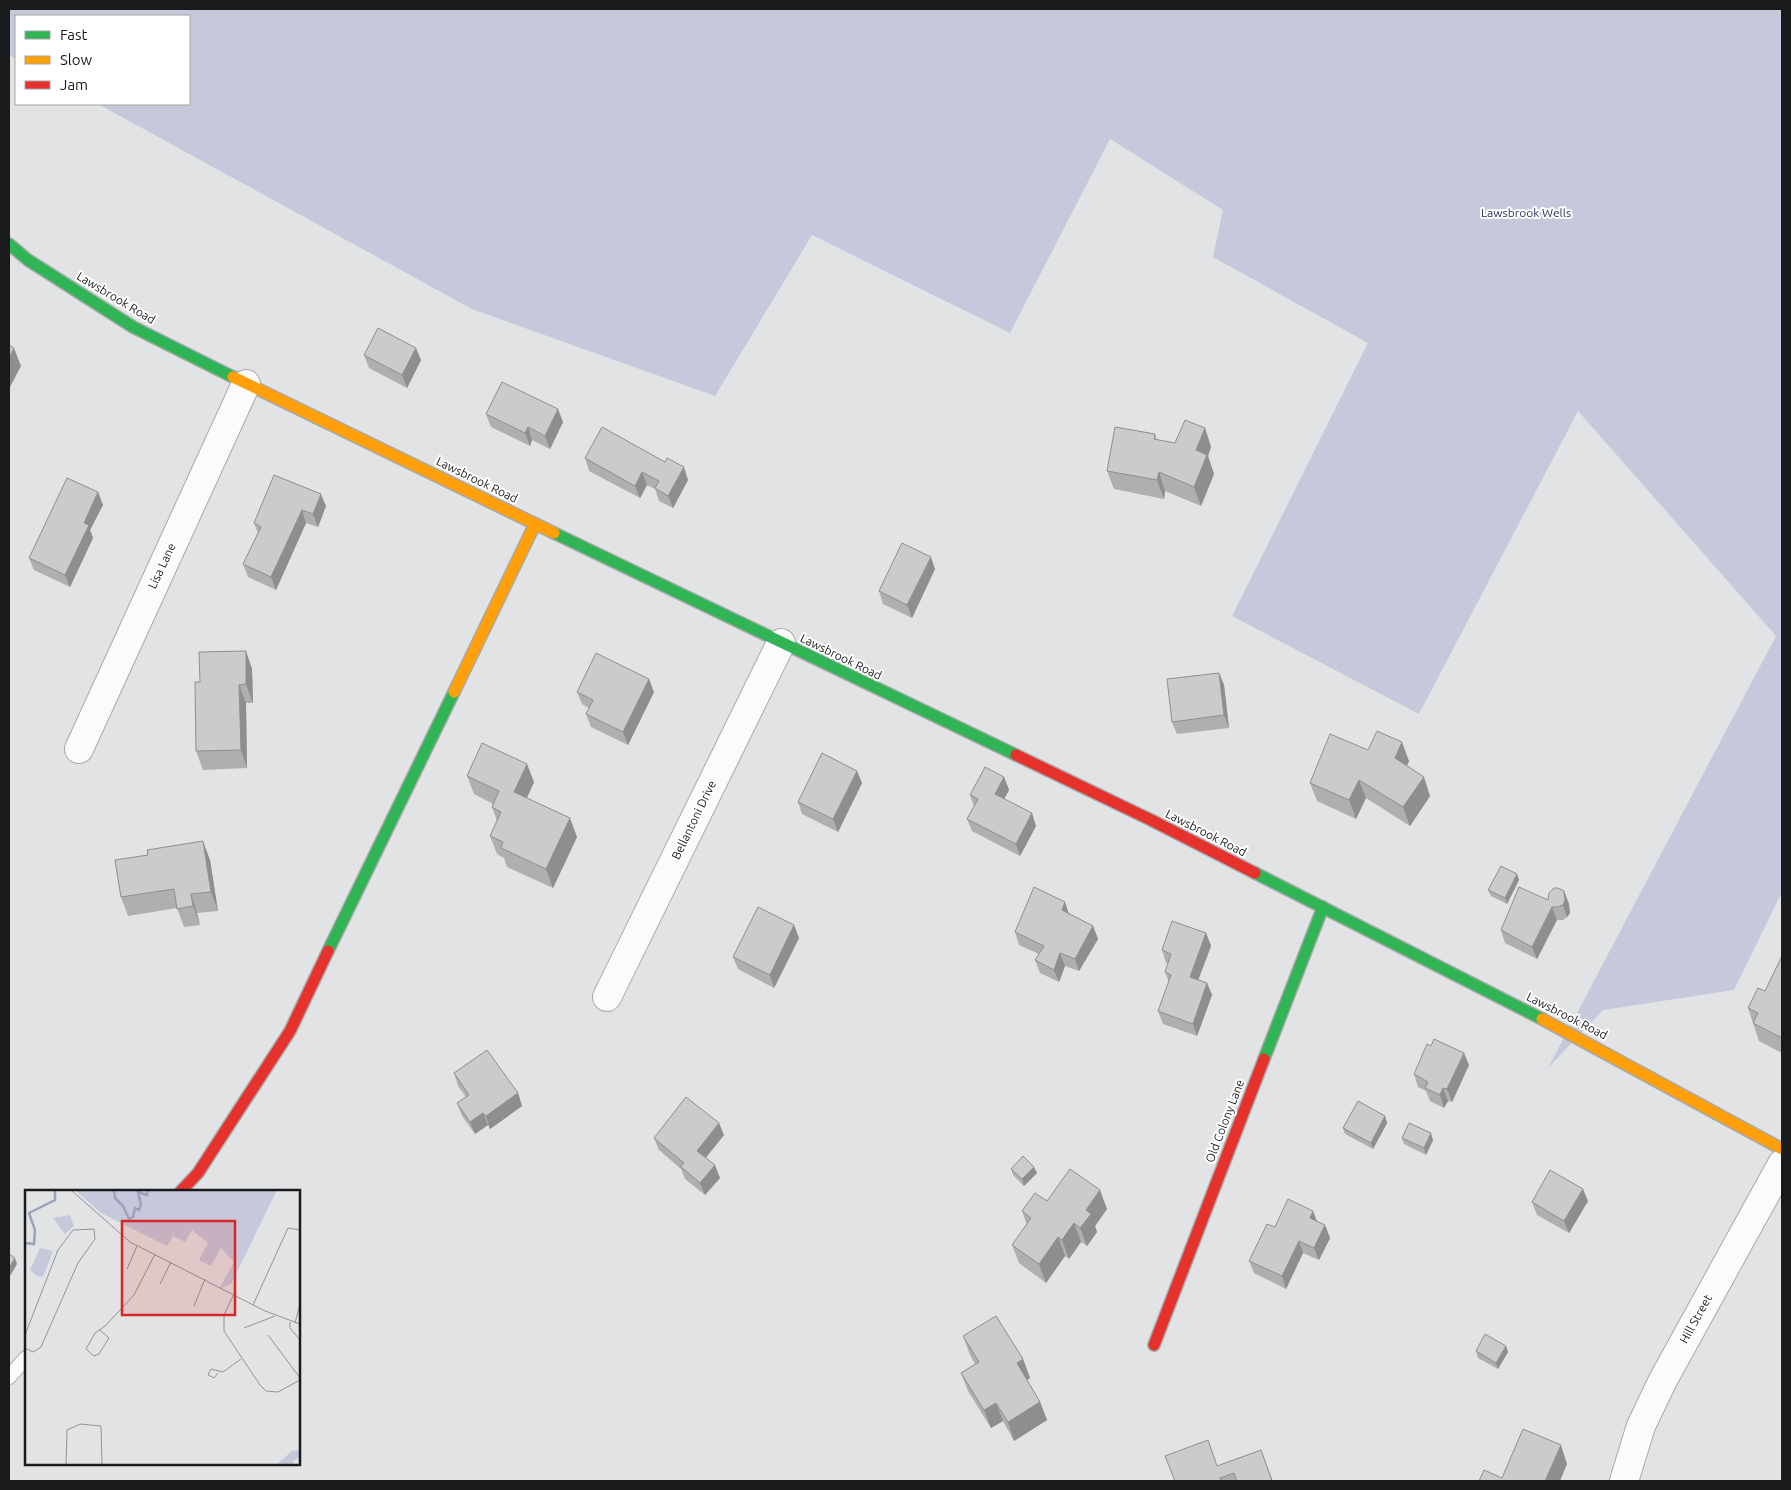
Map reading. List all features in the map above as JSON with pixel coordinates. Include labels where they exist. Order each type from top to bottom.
[{"type":"street","name":"Lawsbrook Road","points":[[9,244],[28,260],[133,326],[246,384],[1151,820],[1578,1037],[1782,1150]]},
{"type":"street","name":"Lisa Lane","points":[[79,749],[246,384]]},
{"type":"street","points":[[182,1190],[198,1173],[290,1031],[535,524]]},
{"type":"street","name":"Bellantoni Drive","points":[[607,997],[781,643]]},
{"type":"street","name":"Old Colony Lane","points":[[1154,1345],[1323,907]]},
{"type":"street","name":"Hill Street","points":[[1624,1481],[1641,1426],[1663,1380],[1782,1164]]},
{"type":"lane","points":[[9,1377],[25,1359]]},
{"type":"green space","name":"Lawsbrook Wells","points":[[9,9],[1782,9],[1782,892],[1734,990],[1603,1010],[1548,1068],[1776,636],[1578,411],[1419,714],[1232,616],[1368,343],[1213,257],[1223,210],[1110,139],[1010,333],[812,235],[715,396],[472,309],[100,105],[190,105],[190,15],[15,15],[15,58],[9,55]]},
{"type":"building","points":[[378,328],[416,348],[402,375],[364,355]]},
{"type":"building","points":[[9,345],[14,348],[9,358]]},
{"type":"building","points":[[502,382],[558,409],[545,436],[528,427],[525,433],[486,414]]},
{"type":"building","points":[[1185,420],[1205,428],[1196,450],[1207,455],[1194,487],[1159,472],[1157,480],[1107,471],[1115,427],[1155,434],[1154,439],[1175,443]]},
{"type":"building","points":[[602,427],[665,462],[667,458],[684,467],[668,496],[655,488],[659,481],[642,472],[635,486],[585,458]]},
{"type":"building","points":[[274,475],[321,494],[313,514],[302,510],[271,577],[243,564],[261,527],[254,523]]},
{"type":"building","points":[[67,478],[98,492],[84,523],[89,525],[65,575],[29,558]]},
{"type":"building","points":[[902,543],[931,557],[907,605],[879,591]]},
{"type":"building","points":[[246,651],[246,684],[239,685],[241,750],[196,751],[195,682],[200,682],[199,652]]},
{"type":"building","points":[[596,653],[649,679],[623,732],[586,714],[593,700],[577,692]]},
{"type":"building","points":[[1219,673],[1224,715],[1172,722],[1167,679]]},
{"type":"building","points":[[1377,731],[1402,742],[1395,758],[1424,777],[1403,807],[1359,780],[1349,800],[1310,783],[1330,734],[1368,750]]},
{"type":"building","points":[[482,743],[527,764],[514,792],[570,818],[546,869],[501,848],[503,842],[490,836],[501,812],[492,807],[499,791],[467,776]]},
{"type":"building","points":[[822,753],[857,771],[833,819],[798,802]]},
{"type":"building","points":[[985,767],[1004,777],[995,794],[1032,813],[1016,844],[967,819],[978,799],[970,795]]},
{"type":"building","points":[[203,841],[211,892],[191,894],[193,906],[177,909],[174,889],[121,897],[115,860],[148,855],[147,850]]},
{"type":"building","points":[[1501,866],[1517,874],[1505,898],[1488,890]]},
{"type":"building","points":[[1034,887],[1065,902],[1062,910],[1093,926],[1075,959],[1060,953],[1054,970],[1035,960],[1044,946],[1015,932]]},
{"type":"building","points":[[1519,887],[1548,900],[1549,893],[1554,888],[1564,891],[1565,900],[1563,905],[1552,907],[1532,947],[1501,930]]},
{"type":"building","points":[[758,907],[794,925],[770,975],[733,957]]},
{"type":"building","points":[[1172,921],[1206,933],[1190,977],[1207,983],[1193,1024],[1158,1011],[1171,975],[1165,972],[1171,954],[1162,950]]},
{"type":"building","points":[[1782,956],[1782,1038],[1753,1023],[1758,1013],[1748,1008],[1758,988],[1765,991]]},
{"type":"building","points":[[1434,1039],[1464,1053],[1447,1089],[1443,1088],[1440,1095],[1425,1088],[1428,1082],[1414,1074],[1427,1044],[1431,1046]]},
{"type":"building","points":[[487,1050],[518,1093],[486,1116],[483,1113],[470,1122],[457,1103],[469,1095],[454,1073]]},
{"type":"building","points":[[686,1097],[719,1123],[697,1151],[715,1165],[700,1183],[680,1166],[684,1163],[654,1138]]},
{"type":"building","points":[[1358,1101],[1385,1116],[1371,1143],[1343,1128]]},
{"type":"building","points":[[1409,1123],[1431,1133],[1424,1148],[1402,1138]]},
{"type":"building","points":[[1023,1156],[1034,1167],[1022,1179],[1011,1169]]},
{"type":"building","points":[[1070,1169],[1100,1190],[1086,1210],[1091,1214],[1080,1228],[1074,1223],[1062,1240],[1058,1237],[1039,1264],[1012,1245],[1031,1218],[1022,1211],[1035,1193],[1047,1201]]},
{"type":"building","points":[[1550,1170],[1583,1189],[1564,1221],[1532,1202]]},
{"type":"building","points":[[1288,1199],[1313,1211],[1310,1218],[1325,1225],[1314,1248],[1299,1241],[1282,1276],[1249,1261],[1267,1224],[1275,1227]]},
{"type":"building","points":[[9,1254],[15,1258],[9,1268]]},
{"type":"building","points":[[996,1316],[1023,1359],[1017,1363],[1040,1402],[1008,1422],[996,1403],[984,1410],[961,1373],[979,1362],[963,1336]]},
{"type":"building","points":[[1485,1334],[1506,1346],[1496,1363],[1476,1351]]},
{"type":"building","points":[[1523,1429],[1561,1445],[1545,1481],[1479,1481],[1484,1470],[1502,1478]]},
{"type":"building","points":[[1208,1440],[1217,1466],[1261,1450],[1272,1481],[1237,1481],[1234,1473],[1220,1478],[1221,1481],[1175,1481],[1165,1456]]},
{"type":"traffic: fast","points":[[9,244],[28,260],[133,327],[233,377]]},
{"type":"traffic: fast","points":[[554,533],[1016,755]]},
{"type":"traffic: fast","points":[[328,951],[454,692]]},
{"type":"traffic: fast","points":[[1255,873],[1542,1019]]},
{"type":"traffic: fast","points":[[1264,1059],[1323,907]]},
{"type":"traffic: slow","points":[[233,377],[554,533]]},
{"type":"traffic: slow","points":[[454,692],[535,524]]},
{"type":"traffic: slow","points":[[1542,1019],[1782,1149]]},
{"type":"traffic: jam","points":[[1016,755],[1255,873]]},
{"type":"traffic: jam","points":[[182,1190],[198,1173],[290,1031],[328,951]]},
{"type":"traffic: jam","points":[[1154,1345],[1264,1059]]}]
